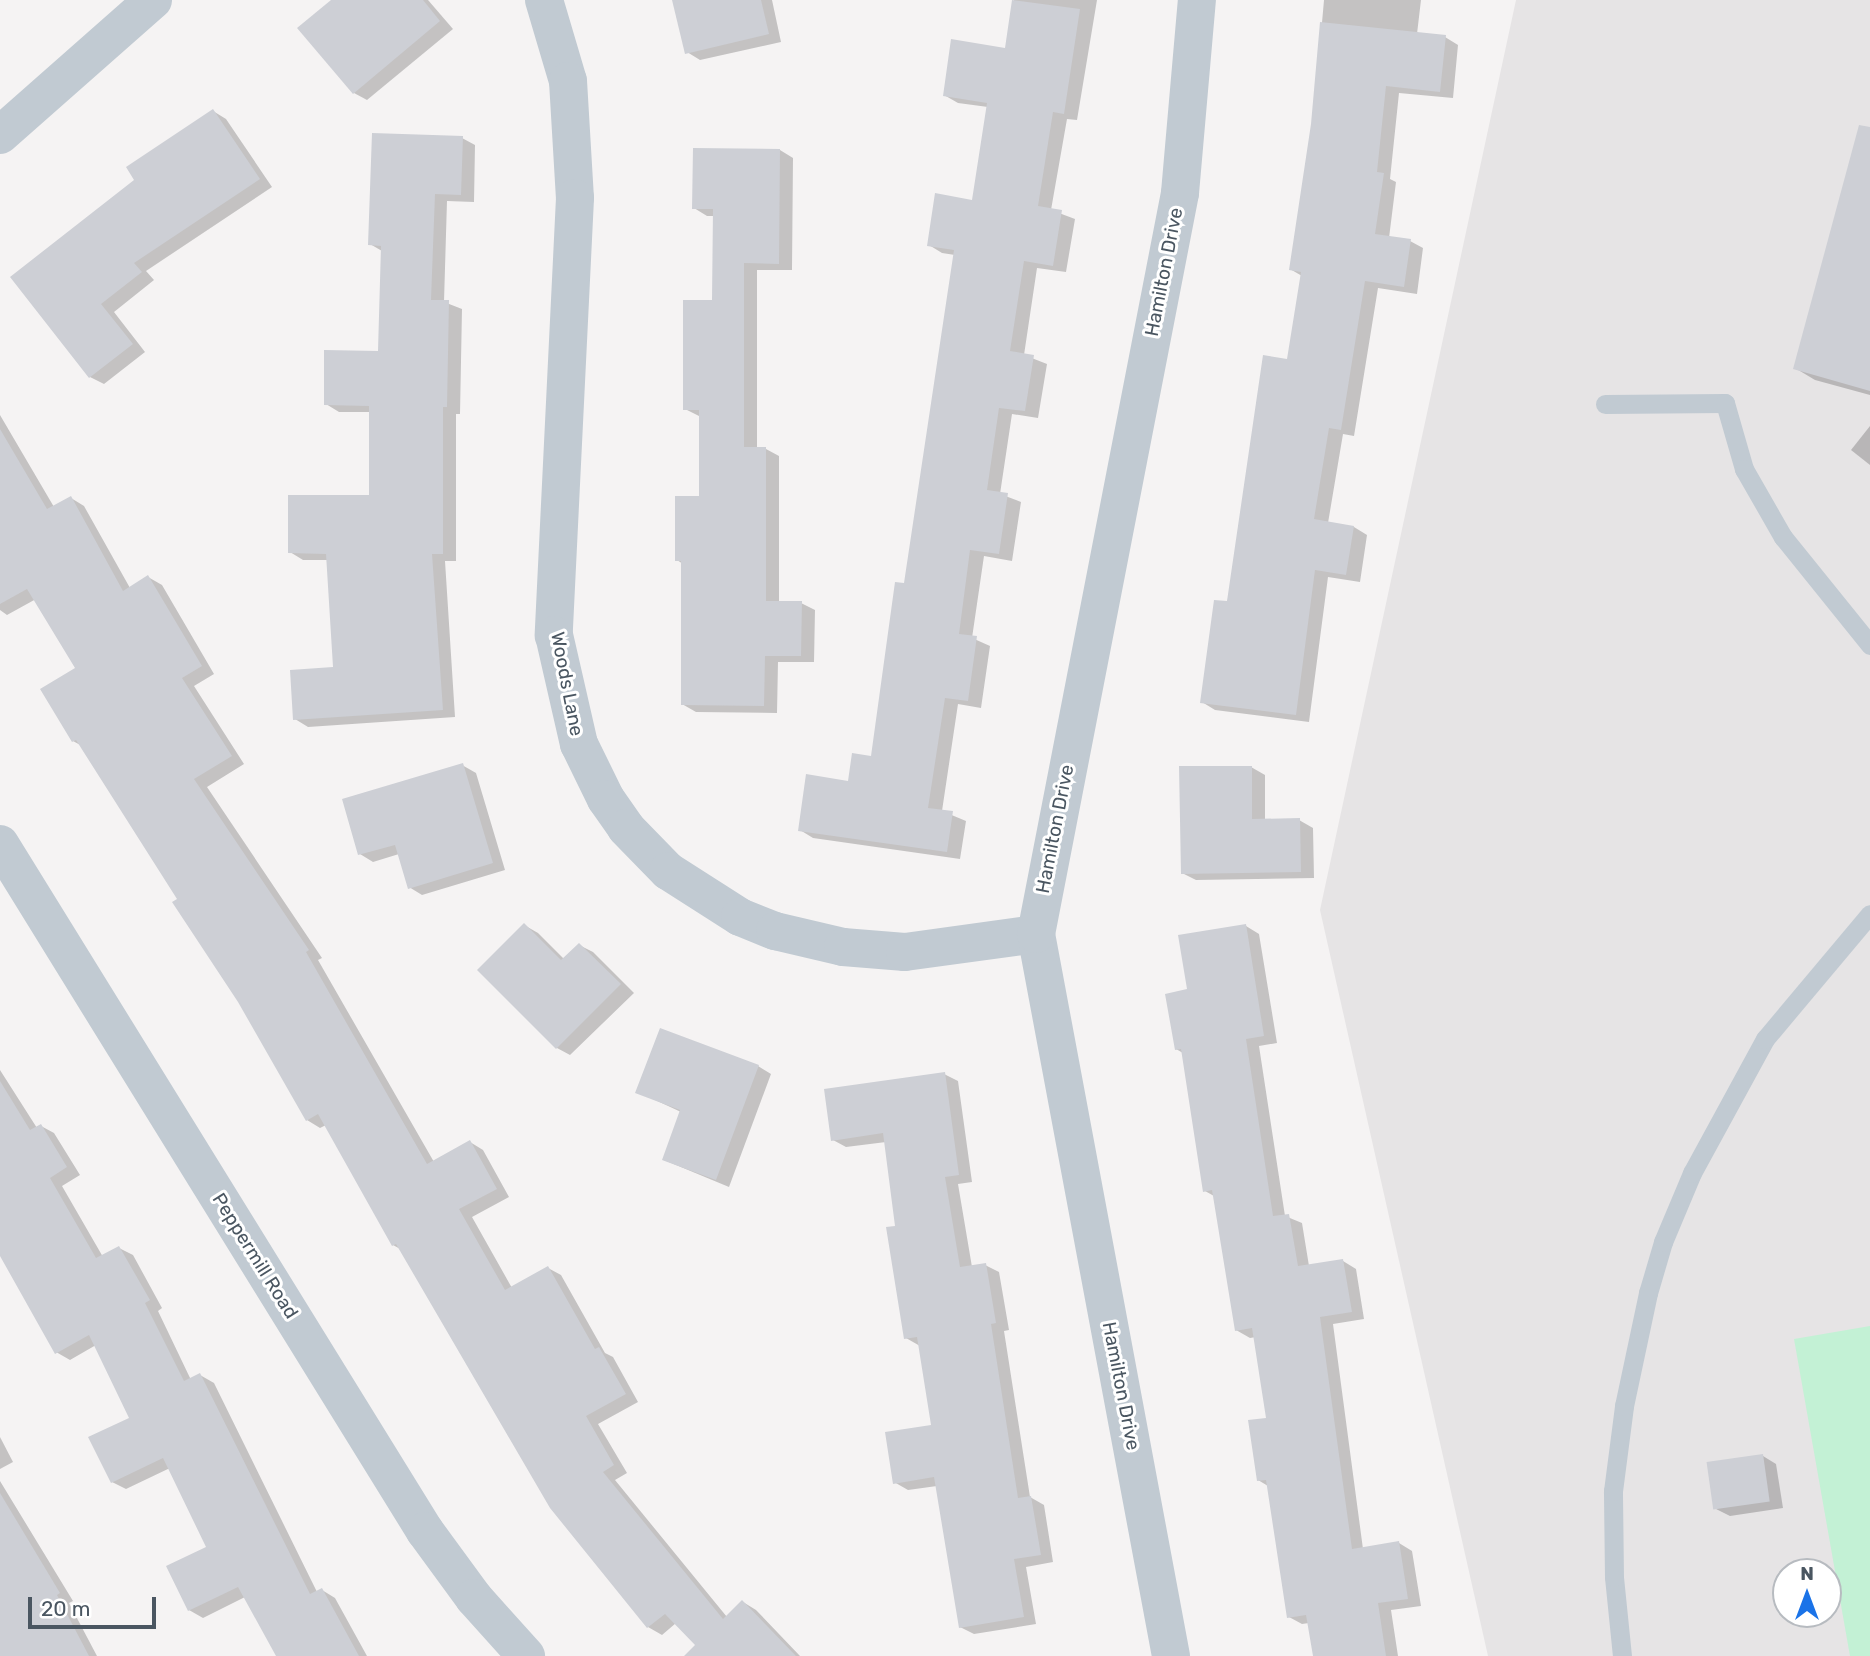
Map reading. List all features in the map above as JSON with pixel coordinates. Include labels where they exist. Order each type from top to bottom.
[{"type":"street","points":[[0,135],[153,0]]},
{"type":"street","name":"Woods Lane","points":[[544,0],[568,81],[575,198],[554,635],[579,744],[606,799],[626,828],[668,871],[740,917],[775,931],[843,947],[905,953],[1037,934]]},
{"type":"street","name":"Hamilton Drive","points":[[1171,1656],[1037,934],[1180,193],[1197,0]]},
{"type":"street","name":"Peppermill Road","points":[[0,844],[425,1531],[474,1598],[526,1656]]},
{"type":"lane","points":[[1605,404],[1725,403],[1744,469],[1783,537],[1870,645]]},
{"type":"lane","points":[[1622,1656],[1614,1577],[1613,1491],[1624,1406],[1648,1293],[1663,1242],[1692,1173],[1765,1039],[1870,914]]},
{"type":"shaded area","points":[[1516,0],[1870,0],[1870,1656],[1488,1656],[1320,910]]},
{"type":"green space","points":[[1870,1326],[1870,1656],[1850,1656],[1842,1611],[1842,1558],[1833,1558],[1794,1339]]},
{"type":"building","points":[[331,0],[423,0],[440,21],[353,94],[297,28]]},
{"type":"building","points":[[672,0],[761,0],[769,34],[685,54]]},
{"type":"building","points":[[1012,0],[1080,9],[1064,114],[1053,112],[1038,206],[1062,210],[1053,266],[1024,261],[1010,351],[1034,355],[1025,411],[999,408],[987,490],[1008,493],[999,554],[970,550],[959,634],[977,636],[968,701],[945,698],[928,808],[953,811],[947,852],[798,831],[806,774],[848,781],[852,753],[871,756],[895,582],[904,583],[954,250],[927,246],[935,193],[972,200],[987,103],[943,96],[951,39],[1005,48]]},
{"type":"building","points":[[1320,22],[1446,35],[1440,92],[1386,86],[1377,172],[1384,173],[1375,234],[1411,239],[1404,287],[1365,281],[1341,430],[1329,428],[1314,519],[1354,526],[1346,575],[1315,570],[1296,715],[1200,703],[1214,600],[1227,601],[1263,355],[1287,359],[1301,272],[1289,270],[1311,124]]},
{"type":"building","points":[[213,109],[260,179],[134,263],[142,272],[101,304],[133,344],[89,378],[10,277],[134,180],[126,167]]},
{"type":"building","points":[[1859,125],[1870,127],[1870,391],[1793,369]]},
{"type":"building","points":[[372,133],[463,136],[461,195],[435,194],[431,300],[449,300],[447,407],[443,407],[443,554],[432,554],[443,710],[293,720],[290,670],[333,667],[326,554],[288,553],[288,495],[369,495],[369,406],[324,405],[324,350],[378,351],[381,246],[368,245]]},
{"type":"building","points":[[693,148],[780,149],[779,264],[744,263],[744,447],[766,447],[766,601],[802,601],[801,656],[765,656],[764,706],[681,705],[681,561],[675,561],[675,496],[699,496],[699,410],[683,410],[683,300],[712,300],[713,209],[692,209]]},
{"type":"building","points":[[0,429],[47,509],[71,496],[123,591],[148,575],[202,666],[182,678],[232,756],[194,779],[309,950],[306,952],[427,1164],[470,1140],[497,1189],[459,1209],[505,1290],[548,1266],[595,1349],[599,1347],[626,1394],[586,1416],[614,1465],[603,1472],[723,1619],[742,1600],[796,1656],[684,1656],[695,1645],[665,1614],[647,1628],[550,1508],[396,1244],[392,1246],[318,1114],[306,1121],[238,1002],[172,902],[177,899],[76,740],[72,742],[40,689],[75,668],[27,589],[0,604]]},
{"type":"building","points":[[463,763],[493,863],[408,889],[395,845],[358,855],[342,799]]},
{"type":"building","points":[[1179,766],[1252,766],[1252,819],[1300,818],[1301,872],[1181,874]]},
{"type":"building","points":[[524,923],[561,960],[579,943],[621,984],[556,1049],[477,970]]},
{"type":"building","points":[[1246,924],[1264,1036],[1246,1039],[1273,1216],[1289,1214],[1298,1266],[1343,1259],[1352,1312],[1320,1317],[1352,1549],[1399,1541],[1408,1599],[1378,1603],[1386,1656],[1313,1656],[1306,1615],[1287,1618],[1266,1480],[1257,1481],[1248,1420],[1266,1418],[1252,1328],[1235,1331],[1212,1190],[1203,1192],[1181,1049],[1175,1050],[1165,994],[1187,989],[1178,935]]},
{"type":"building","points":[[660,1028],[759,1065],[716,1180],[662,1160],[680,1110],[635,1093]]},
{"type":"building","points":[[945,1072],[959,1175],[945,1177],[960,1267],[986,1263],[996,1323],[991,1324],[1018,1498],[1031,1496],[1041,1555],[1014,1559],[1024,1617],[959,1628],[934,1477],[893,1484],[885,1432],[931,1425],[917,1337],[904,1339],[886,1227],[895,1226],[883,1133],[831,1141],[824,1089]]},
{"type":"building","points":[[0,1081],[30,1130],[41,1124],[67,1167],[50,1178],[96,1258],[119,1246],[150,1300],[145,1303],[184,1381],[200,1373],[310,1594],[322,1588],[359,1656],[276,1656],[238,1587],[188,1611],[166,1566],[206,1547],[163,1458],[111,1483],[88,1437],[129,1418],[89,1335],[55,1354],[0,1256]]},
{"type":"building","points":[[1763,1454],[1770,1502],[1713,1509],[1707,1462]]},
{"type":"building","points":[[0,1493],[60,1593],[57,1595],[89,1656],[0,1656]]}]
